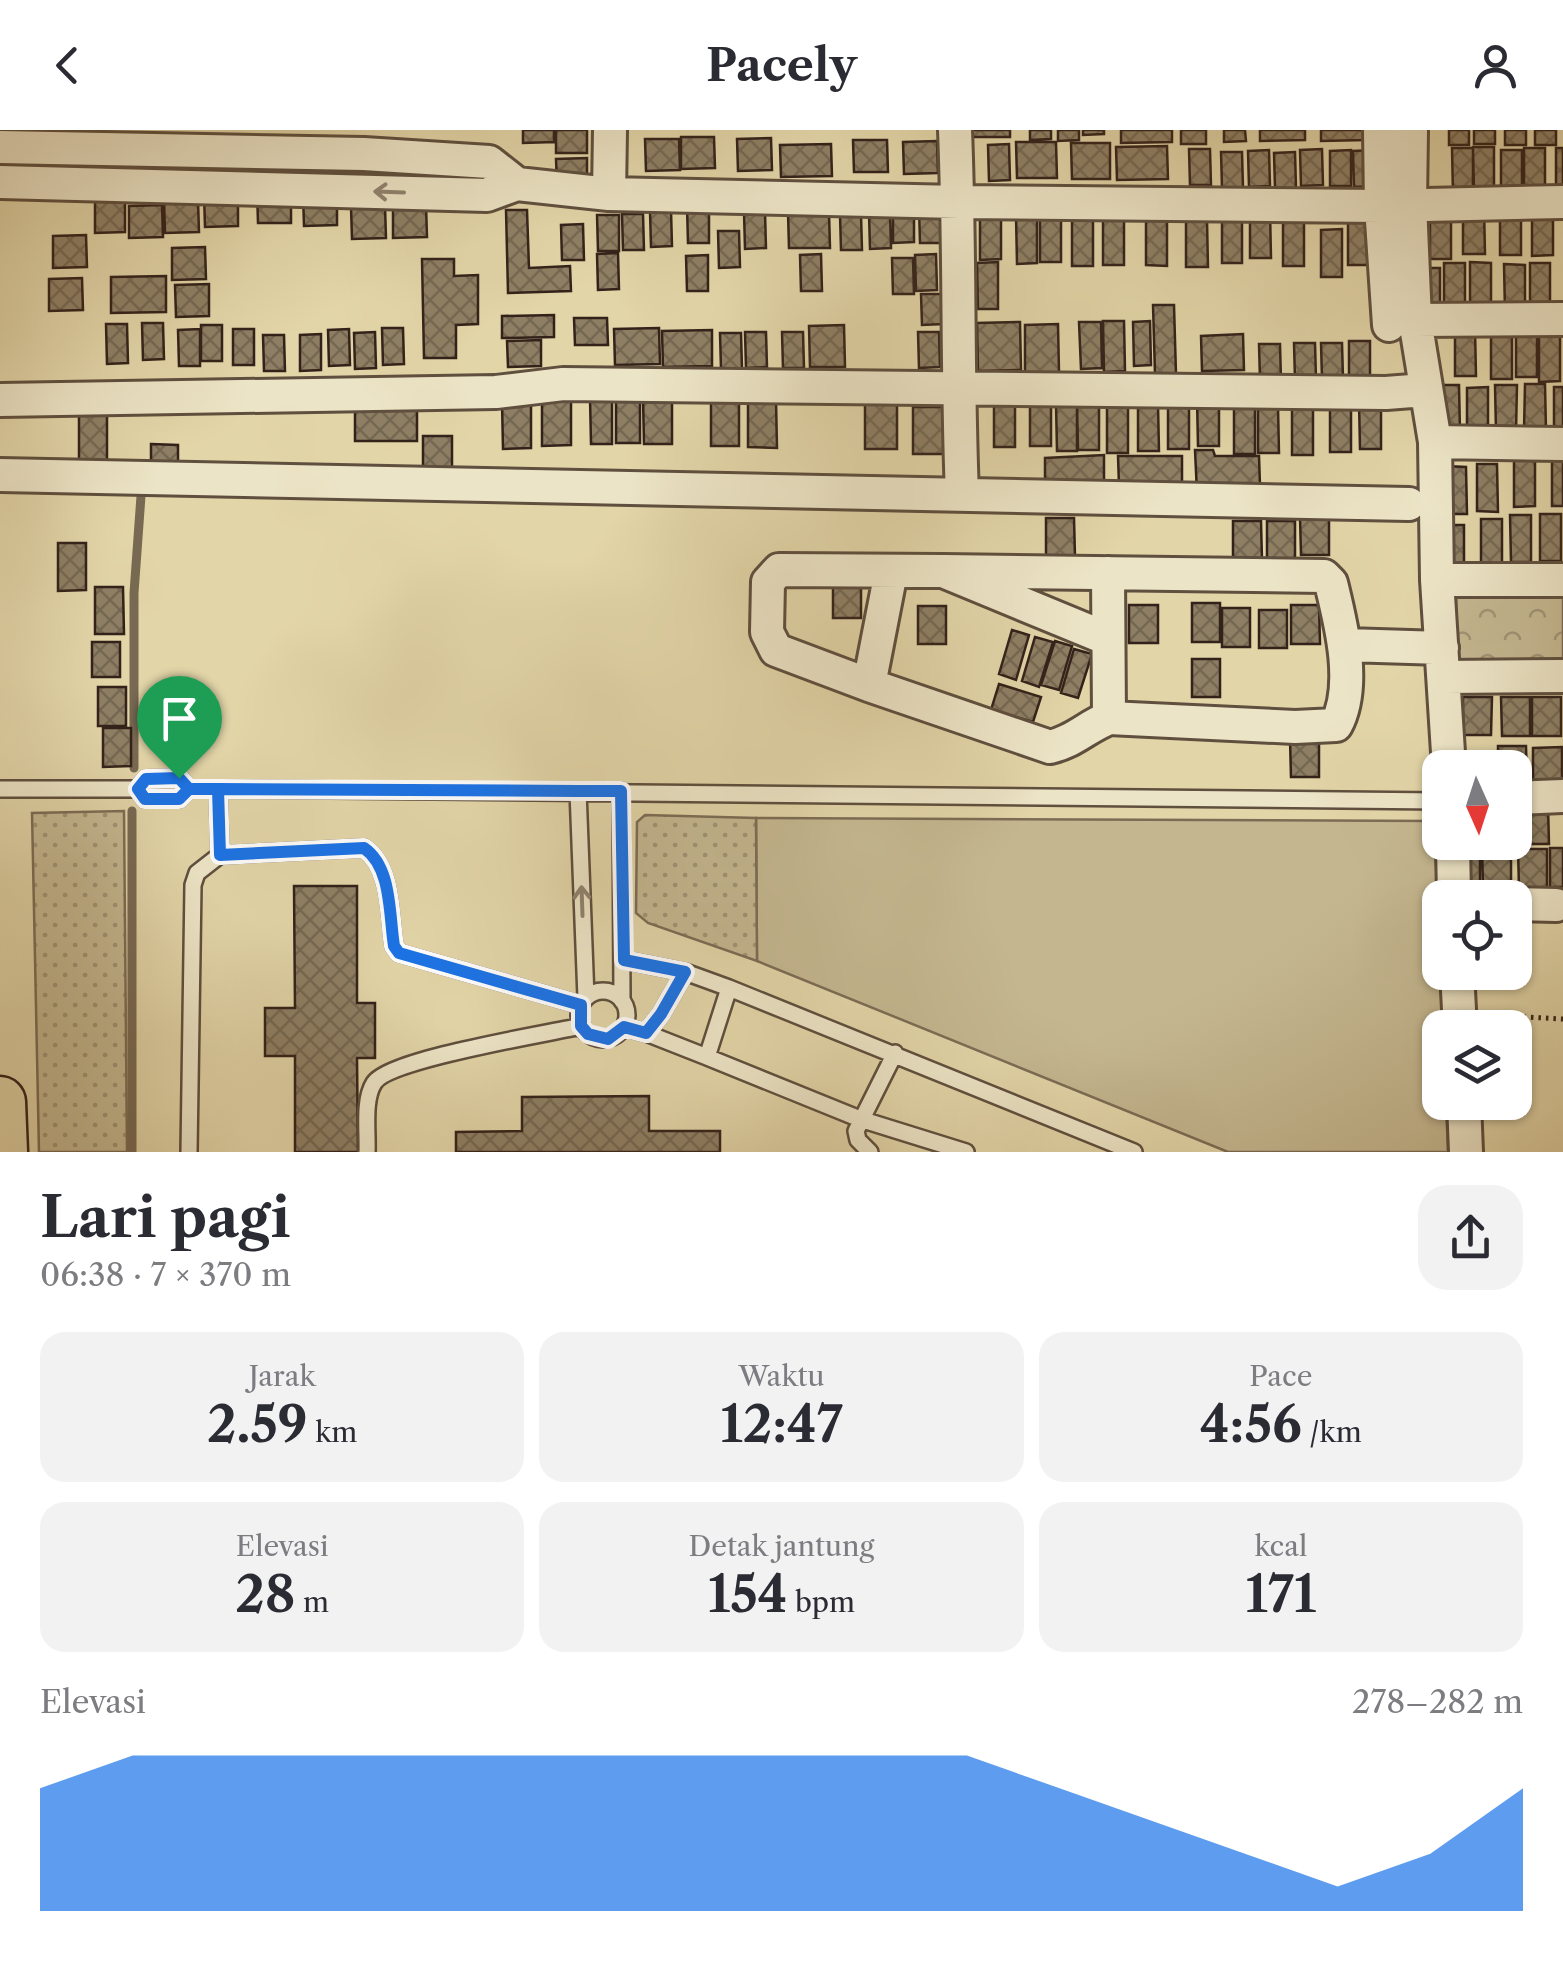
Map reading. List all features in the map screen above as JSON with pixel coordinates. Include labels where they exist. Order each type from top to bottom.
[{"type":"main road","points":[[0,1102],[2,1152]]},
{"type":"street","points":[[609,194],[610,130]]},
{"type":"street","points":[[955,130],[962,495]]},
{"type":"street","points":[[1380,130],[1395,205],[1402,323],[1425,390],[1436,442],[1437,580],[1449,750]]},
{"type":"street","points":[[1395,205],[1411,130]]},
{"type":"street","points":[[0,147],[54,139],[490,146],[502,189]]},
{"type":"street","points":[[54,139],[54,181]]},
{"type":"street","points":[[0,182],[502,189],[958,202],[1563,202]]},
{"type":"street","points":[[1402,323],[1563,320]]},
{"type":"street","points":[[0,400],[496,392],[563,384],[1386,393],[1425,390]]},
{"type":"street","points":[[1436,442],[1563,444]]},
{"type":"street","points":[[0,475],[1410,504]]},
{"type":"street","points":[[779,570],[943,571],[1324,576],[1331,583],[1346,644],[1341,715],[1336,726],[1295,727],[1109,718],[1088,726],[1072,742],[1050,747],[776,650],[767,632],[768,582],[779,570]]},
{"type":"street","points":[[943,571],[1108,639]]},
{"type":"street","points":[[869,685],[891,572]]},
{"type":"street","points":[[1108,572],[1109,718]]},
{"type":"street","points":[[1437,580],[1563,580]]},
{"type":"street","points":[[1346,644],[1444,662],[1563,676]]},
{"type":"street","points":[[1532,797],[1563,796]]},
{"type":"street","points":[[1532,904],[1556,905]]},
{"type":"street","points":[[1465,1120],[1466,1152]]},
{"type":"lane","points":[[0,790],[138,789],[146,779],[179,778],[189,789],[1422,802]]},
{"type":"lane","points":[[218,789],[220,855]]},
{"type":"lane","points":[[578,791],[581,1026],[588,1034],[608,1039],[624,1027],[627,1018],[622,1001],[621,791]]},
{"type":"lane","points":[[189,1152],[194,886],[197,873],[220,855],[364,848],[376,856],[382,869],[394,946],[399,953],[583,1002],[598,992],[612,993],[622,1001]]},
{"type":"lane","points":[[624,960],[685,972],[729,988],[1134,1152]]},
{"type":"lane","points":[[646,1033],[685,972]]},
{"type":"lane","points":[[707,1057],[729,988]]},
{"type":"lane","points":[[367,1152],[369,1096],[374,1082],[386,1072],[414,1062],[581,1026]]},
{"type":"lane","points":[[624,1027],[860,1119],[966,1152]]},
{"type":"lane","points":[[870,1152],[858,1140],[856,1131],[895,1053]]},
{"type":"path","points":[[1532,1020],[1563,1020]]},
{"type":"green space","points":[[1456,589],[1563,589],[1563,665],[1457,665]]},
{"type":"green space","points":[[124,811],[127,1152],[39,1152],[32,813]]},
{"type":"green space","points":[[645,815],[756,818],[757,961],[648,923],[636,913],[637,822]]},
{"type":"green space","points":[[756,818],[1422,821],[1422,860],[1436,860],[1437,880],[1422,880],[1422,990],[1441,990],[1442,1010],[1422,1010],[1422,1120],[1447,1120],[1448,1152],[1228,1152],[757,961]]},
{"type":"building","points":[[523,130],[554,130],[554,142],[523,143]]},
{"type":"building","points":[[556,130],[587,130],[587,153],[556,153]]},
{"type":"building","points":[[969,130],[1010,130],[1010,137],[969,137]]},
{"type":"building","points":[[1030,130],[1051,130],[1051,139],[1030,140]]},
{"type":"building","points":[[1058,130],[1079,130],[1079,140],[1058,141]]},
{"type":"building","points":[[1083,130],[1104,130],[1104,134],[1083,135]]},
{"type":"building","points":[[1121,130],[1172,130],[1172,142],[1121,143]]},
{"type":"building","points":[[1181,130],[1206,130],[1206,144],[1181,144]]},
{"type":"building","points":[[1224,130],[1245,130],[1246,141],[1224,142]]},
{"type":"building","points":[[1260,130],[1305,130],[1305,140],[1260,141]]},
{"type":"building","points":[[1321,130],[1365,130],[1366,140],[1321,141]]},
{"type":"building","points":[[1449,130],[1469,130],[1469,145],[1449,145]]},
{"type":"building","points":[[1474,130],[1495,130],[1495,144],[1474,144]]},
{"type":"building","points":[[1505,130],[1526,130],[1526,145],[1505,145]]},
{"type":"building","points":[[1535,130],[1556,130],[1556,145],[1535,145]]},
{"type":"building","points":[[681,137],[714,137],[715,168],[681,169]]},
{"type":"building","points":[[771,138],[772,170],[738,171],[737,139]]},
{"type":"building","points":[[645,139],[679,139],[680,170],[646,171]]},
{"type":"building","points":[[853,140],[887,140],[888,172],[854,172]]},
{"type":"building","points":[[937,141],[938,173],[904,174],[903,142]]},
{"type":"building","points":[[1016,142],[1056,142],[1057,178],[1017,178]]},
{"type":"building","points":[[1071,143],[1110,143],[1110,179],[1072,179]]},
{"type":"building","points":[[831,144],[832,176],[781,177],[780,145]]},
{"type":"building","points":[[1009,144],[1010,180],[989,181],[988,145]]},
{"type":"building","points":[[1167,146],[1168,179],[1117,180],[1116,147]]},
{"type":"building","points":[[1473,147],[1494,147],[1494,194],[1474,194]]},
{"type":"building","points":[[1452,148],[1473,148],[1473,195],[1453,195]]},
{"type":"building","points":[[1524,148],[1545,148],[1545,195],[1524,196]]},
{"type":"building","points":[[1556,148],[1563,148],[1563,196],[1556,196]]},
{"type":"building","points":[[1189,149],[1210,149],[1211,185],[1190,185]]},
{"type":"building","points":[[1322,149],[1323,185],[1301,186],[1300,150]]},
{"type":"building","points":[[1269,150],[1270,186],[1249,187],[1248,151]]},
{"type":"building","points":[[1351,150],[1351,186],[1330,186],[1330,151]]},
{"type":"building","points":[[1374,150],[1375,186],[1354,187],[1353,151]]},
{"type":"building","points":[[1501,150],[1522,150],[1522,197],[1501,197]]},
{"type":"building","points":[[1221,152],[1242,152],[1243,188],[1222,188]]},
{"type":"building","points":[[1295,152],[1296,188],[1275,188],[1274,153]]},
{"type":"building","points":[[587,158],[587,185],[557,186],[556,159]]},
{"type":"building","points":[[257,191],[291,191],[291,223],[258,223]]},
{"type":"building","points":[[337,193],[337,225],[304,226],[303,194]]},
{"type":"building","points":[[238,194],[238,226],[205,227],[204,195]]},
{"type":"building","points":[[125,200],[125,232],[95,233],[95,201]]},
{"type":"building","points":[[198,200],[199,232],[165,233],[164,201]]},
{"type":"building","points":[[162,205],[163,237],[129,238],[129,206]]},
{"type":"building","points":[[426,205],[427,237],[393,238],[393,206]]},
{"type":"building","points":[[385,206],[386,238],[352,239],[351,207]]},
{"type":"building","points":[[893,206],[914,206],[914,242],[893,243]]},
{"type":"building","points":[[687,207],[709,207],[709,243],[688,243]]},
{"type":"building","points":[[940,207],[941,243],[920,243],[919,208]]},
{"type":"building","points":[[1463,207],[1484,207],[1485,254],[1463,254]]},
{"type":"building","points":[[1521,207],[1521,255],[1500,255],[1500,208]]},
{"type":"building","points":[[1553,208],[1553,255],[1532,256],[1532,209]]},
{"type":"building","points":[[506,210],[527,210],[529,268],[570,266],[571,291],[508,293]]},
{"type":"building","points":[[671,210],[672,246],[651,247],[650,211]]},
{"type":"building","points":[[1250,211],[1270,211],[1271,258],[1250,258]]},
{"type":"building","points":[[744,212],[765,212],[766,248],[745,249]]},
{"type":"building","points":[[829,212],[830,248],[789,248],[788,213]]},
{"type":"building","points":[[890,212],[891,248],[870,249],[869,213]]},
{"type":"building","points":[[980,212],[1001,213],[1001,259],[980,260]]},
{"type":"building","points":[[1430,212],[1451,212],[1451,259],[1430,259]]},
{"type":"building","points":[[622,214],[643,214],[644,250],[623,250]]},
{"type":"building","points":[[840,214],[861,214],[862,250],[841,250]]},
{"type":"building","points":[[597,215],[619,215],[619,251],[598,251]]},
{"type":"building","points":[[1040,215],[1061,215],[1061,262],[1040,262]]},
{"type":"building","points":[[1016,216],[1037,216],[1037,263],[1017,264]]},
{"type":"building","points":[[1222,216],[1242,216],[1242,263],[1222,263]]},
{"type":"building","points":[[1124,217],[1124,265],[1103,265],[1103,218]]},
{"type":"building","points":[[1348,217],[1369,217],[1369,265],[1348,265]]},
{"type":"building","points":[[1072,218],[1093,218],[1093,266],[1072,266]]},
{"type":"building","points":[[1167,218],[1167,266],[1146,265],[1146,219]]},
{"type":"building","points":[[1283,219],[1304,219],[1304,266],[1283,266]]},
{"type":"building","points":[[1186,220],[1207,220],[1208,267],[1186,267]]},
{"type":"building","points":[[583,224],[584,260],[562,260],[561,225]]},
{"type":"building","points":[[1342,229],[1342,277],[1321,277],[1321,230]]},
{"type":"building","points":[[718,231],[739,231],[740,267],[719,268]]},
{"type":"building","points":[[86,235],[87,267],[53,268],[53,236]]},
{"type":"building","points":[[205,247],[206,279],[172,280],[172,248]]},
{"type":"building","points":[[618,253],[619,289],[598,290],[597,254]]},
{"type":"building","points":[[821,254],[822,291],[801,291],[800,255]]},
{"type":"building","points":[[936,254],[937,290],[916,291],[915,255]]},
{"type":"building","points":[[708,255],[708,291],[687,291],[686,256]]},
{"type":"building","points":[[892,258],[913,258],[914,294],[893,294]]},
{"type":"building","points":[[422,259],[454,259],[454,276],[478,275],[478,324],[456,325],[456,358],[424,358]]},
{"type":"building","points":[[998,262],[998,309],[978,309],[977,263]]},
{"type":"building","points":[[1470,262],[1491,263],[1491,310],[1470,310]]},
{"type":"building","points":[[1444,263],[1465,263],[1465,311],[1444,311]]},
{"type":"building","points":[[1530,263],[1550,263],[1550,310],[1530,310]]},
{"type":"building","points":[[1504,264],[1525,265],[1525,311],[1505,312]]},
{"type":"building","points":[[1419,268],[1440,268],[1440,315],[1419,315]]},
{"type":"building","points":[[166,276],[166,312],[111,313],[111,277]]},
{"type":"building","points":[[82,278],[83,310],[49,311],[49,279]]},
{"type":"building","points":[[209,284],[209,316],[176,317],[175,285]]},
{"type":"building","points":[[921,294],[942,294],[943,324],[922,325]]},
{"type":"building","points":[[1153,305],[1174,305],[1176,374],[1155,374]]},
{"type":"building","points":[[554,315],[554,337],[502,338],[502,316]]},
{"type":"building","points":[[574,318],[607,318],[608,345],[575,345]]},
{"type":"building","points":[[1103,321],[1124,321],[1125,371],[1104,372]]},
{"type":"building","points":[[1150,321],[1151,365],[1134,366],[1133,322]]},
{"type":"building","points":[[1020,322],[1021,370],[978,371],[977,323]]},
{"type":"building","points":[[1079,322],[1101,322],[1102,368],[1081,369]]},
{"type":"building","points":[[142,323],[163,323],[164,359],[143,360]]},
{"type":"building","points":[[106,324],[127,324],[128,363],[107,364]]},
{"type":"building","points":[[1058,324],[1059,372],[1025,373],[1025,325]]},
{"type":"building","points":[[201,325],[222,325],[222,361],[201,361]]},
{"type":"building","points":[[844,325],[845,367],[810,367],[809,326]]},
{"type":"building","points":[[382,328],[403,328],[404,364],[383,365]]},
{"type":"building","points":[[659,328],[660,364],[615,365],[614,329]]},
{"type":"building","points":[[200,329],[200,366],[179,366],[178,330]]},
{"type":"building","points":[[233,329],[254,329],[254,365],[233,365]]},
{"type":"building","points":[[349,329],[350,365],[329,366],[328,330]]},
{"type":"building","points":[[1455,329],[1475,329],[1476,376],[1455,376]]},
{"type":"building","points":[[712,330],[712,366],[663,367],[662,331]]},
{"type":"building","points":[[1516,330],[1537,330],[1537,377],[1516,377]]},
{"type":"building","points":[[375,332],[376,368],[355,369],[354,333]]},
{"type":"building","points":[[745,332],[766,332],[767,367],[746,368]]},
{"type":"building","points":[[782,332],[803,332],[804,368],[783,368]]},
{"type":"building","points":[[918,332],[939,332],[940,367],[919,368]]},
{"type":"building","points":[[1491,332],[1512,332],[1512,379],[1491,379]]},
{"type":"building","points":[[720,333],[741,333],[742,369],[721,369]]},
{"type":"building","points":[[321,334],[321,370],[300,371],[300,335]]},
{"type":"building","points":[[1243,334],[1244,370],[1202,371],[1201,336]]},
{"type":"building","points":[[1560,334],[1560,381],[1539,382],[1539,335]]},
{"type":"building","points":[[263,335],[284,335],[285,371],[264,371]]},
{"type":"building","points":[[541,340],[541,366],[508,367],[507,341]]},
{"type":"building","points":[[1349,341],[1370,341],[1370,377],[1349,377]]},
{"type":"building","points":[[1294,343],[1315,343],[1316,379],[1295,380]]},
{"type":"building","points":[[1321,343],[1342,343],[1343,378],[1322,379]]},
{"type":"building","points":[[1259,344],[1280,344],[1281,380],[1260,380]]},
{"type":"building","points":[[1525,384],[1545,384],[1546,431],[1524,431]]},
{"type":"building","points":[[1439,385],[1459,385],[1460,432],[1439,432]]},
{"type":"building","points":[[1495,385],[1517,385],[1516,432],[1496,432]]},
{"type":"building","points":[[1488,387],[1488,434],[1467,435],[1467,388]]},
{"type":"building","points":[[1554,387],[1563,387],[1563,434],[1554,434]]},
{"type":"building","points":[[616,396],[640,396],[640,443],[616,443]]},
{"type":"building","points":[[590,397],[612,397],[612,444],[591,444]]},
{"type":"building","points":[[643,397],[672,397],[672,444],[644,444]]},
{"type":"building","points":[[542,399],[571,399],[571,445],[542,446]]},
{"type":"building","points":[[711,399],[739,399],[739,446],[711,446]]},
{"type":"building","points":[[1030,399],[1051,399],[1051,446],[1030,446]]},
{"type":"building","points":[[1197,399],[1219,399],[1219,446],[1198,446]]},
{"type":"building","points":[[748,400],[776,400],[777,448],[748,447]]},
{"type":"building","points":[[994,400],[1015,400],[1015,447],[994,447]]},
{"type":"building","points":[[1359,401],[1381,401],[1381,449],[1360,449]]},
{"type":"building","points":[[502,402],[531,402],[531,448],[503,449]]},
{"type":"building","points":[[865,402],[897,402],[897,449],[865,449]]},
{"type":"building","points":[[1168,402],[1189,402],[1189,449],[1168,449]]},
{"type":"building","points":[[1077,403],[1099,403],[1099,450],[1078,450]]},
{"type":"building","points":[[1056,404],[1077,404],[1077,451],[1057,451]]},
{"type":"building","points":[[1138,404],[1158,404],[1159,451],[1138,451]]},
{"type":"building","points":[[355,405],[417,405],[417,441],[355,441]]},
{"type":"building","points":[[1330,405],[1351,405],[1351,452],[1330,452]]},
{"type":"building","points":[[1107,406],[1128,406],[1128,453],[1107,453]]},
{"type":"building","points":[[1258,406],[1278,406],[1279,453],[1258,453]]},
{"type":"building","points":[[913,407],[944,407],[944,454],[913,454]]},
{"type":"building","points":[[1234,407],[1255,407],[1255,454],[1234,454]]},
{"type":"building","points":[[1292,408],[1313,408],[1313,455],[1292,455]]},
{"type":"building","points":[[79,414],[107,414],[107,462],[79,462]]},
{"type":"building","points":[[423,436],[452,436],[452,483],[423,483]]},
{"type":"building","points":[[151,444],[178,445],[178,462],[151,462]]},
{"type":"building","points":[[1195,450],[1213,450],[1215,456],[1259,456],[1260,486],[1197,493]]},
{"type":"building","points":[[1104,455],[1104,486],[1045,485],[1045,458]]},
{"type":"building","points":[[1118,456],[1182,456],[1182,487],[1119,486]]},
{"type":"building","points":[[1563,458],[1563,506],[1552,506],[1552,459]]},
{"type":"building","points":[[1514,459],[1535,459],[1535,506],[1514,507]]},
{"type":"building","points":[[1477,464],[1497,464],[1498,512],[1477,511]]},
{"type":"building","points":[[1445,466],[1466,467],[1467,514],[1445,514]]},
{"type":"building","points":[[1540,514],[1561,514],[1561,561],[1540,561]]},
{"type":"building","points":[[1510,515],[1531,515],[1531,562],[1511,562]]},
{"type":"building","points":[[1329,516],[1329,555],[1301,555],[1300,517]]},
{"type":"building","points":[[1046,518],[1074,518],[1075,557],[1046,557]]},
{"type":"building","points":[[1481,519],[1502,519],[1502,565],[1481,566]]},
{"type":"building","points":[[1233,521],[1261,521],[1262,560],[1233,560]]},
{"type":"building","points":[[1267,521],[1295,521],[1295,560],[1267,560]]},
{"type":"building","points":[[1443,525],[1464,525],[1464,572],[1443,573]]},
{"type":"building","points":[[58,543],[86,543],[86,590],[58,591]]},
{"type":"building","points":[[833,580],[861,580],[861,618],[833,618]]},
{"type":"building","points":[[95,587],[123,587],[124,634],[95,634]]},
{"type":"building","points":[[1192,603],[1220,603],[1220,642],[1192,642]]},
{"type":"building","points":[[1129,605],[1158,605],[1158,643],[1129,643]]},
{"type":"building","points":[[1291,605],[1319,605],[1320,644],[1291,644]]},
{"type":"building","points":[[918,606],[946,606],[946,644],[918,644]]},
{"type":"building","points":[[1222,608],[1250,608],[1250,647],[1222,647]]},
{"type":"building","points":[[1259,610],[1287,610],[1287,648],[1259,648]]},
{"type":"building","points":[[1012,630],[1029,635],[1016,680],[999,674]]},
{"type":"building","points":[[1035,637],[1053,642],[1039,687],[1022,681]]},
{"type":"building","points":[[1055,641],[1072,646],[1059,690],[1041,685]]},
{"type":"building","points":[[92,642],[120,642],[120,677],[92,677]]},
{"type":"building","points":[[1074,649],[1092,654],[1078,698],[1061,693]]},
{"type":"building","points":[[1192,659],[1220,659],[1220,697],[1192,697]]},
{"type":"building","points":[[999,684],[1041,697],[1033,722],[991,710]]},
{"type":"building","points":[[98,687],[126,687],[126,726],[98,726]]},
{"type":"building","points":[[1463,697],[1492,697],[1491,735],[1463,735]]},
{"type":"building","points":[[1501,697],[1530,697],[1530,736],[1502,736]]},
{"type":"building","points":[[1532,697],[1561,697],[1561,736],[1532,736]]},
{"type":"building","points":[[103,728],[131,728],[131,766],[103,767]]},
{"type":"building","points":[[1319,738],[1319,777],[1291,777],[1290,739]]},
{"type":"building","points":[[1498,746],[1526,746],[1526,750],[1498,750]]},
{"type":"building","points":[[1562,747],[1562,786],[1533,786],[1533,748]]},
{"type":"building","points":[[1548,805],[1549,844],[1532,844],[1532,806]]},
{"type":"building","points":[[1550,848],[1563,848],[1563,887],[1550,887]]},
{"type":"building","points":[[1532,849],[1547,849],[1547,888],[1532,888],[1532,880],[1519,880],[1518,860],[1532,860]]},
{"type":"building","points":[[1458,860],[1480,860],[1480,880],[1458,880]]},
{"type":"building","points":[[1482,860],[1511,860],[1511,880],[1483,880]]},
{"type":"building","points":[[294,886],[357,886],[357,1003],[375,1003],[375,1058],[357,1058],[358,1152],[295,1152],[295,1056],[265,1056],[265,1008],[295,1008]]},
{"type":"building","points":[[649,1096],[649,1131],[720,1131],[720,1152],[456,1152],[456,1132],[522,1131],[522,1097]]},
{"type":"waterway","points":[[134,768],[134,593],[141,496]]},
{"type":"waterway","points":[[132,811],[132,1152]]},
{"type":"route","points":[[179,778],[146,779],[138,789],[145,799],[179,799],[189,789],[218,789],[220,855],[364,848],[376,856],[382,869],[394,946],[399,953],[581,1005],[581,1026],[598,1038],[608,1039],[624,1027],[646,1033],[685,972],[624,960],[621,791],[578,791],[218,789],[189,789],[179,778]]}]
